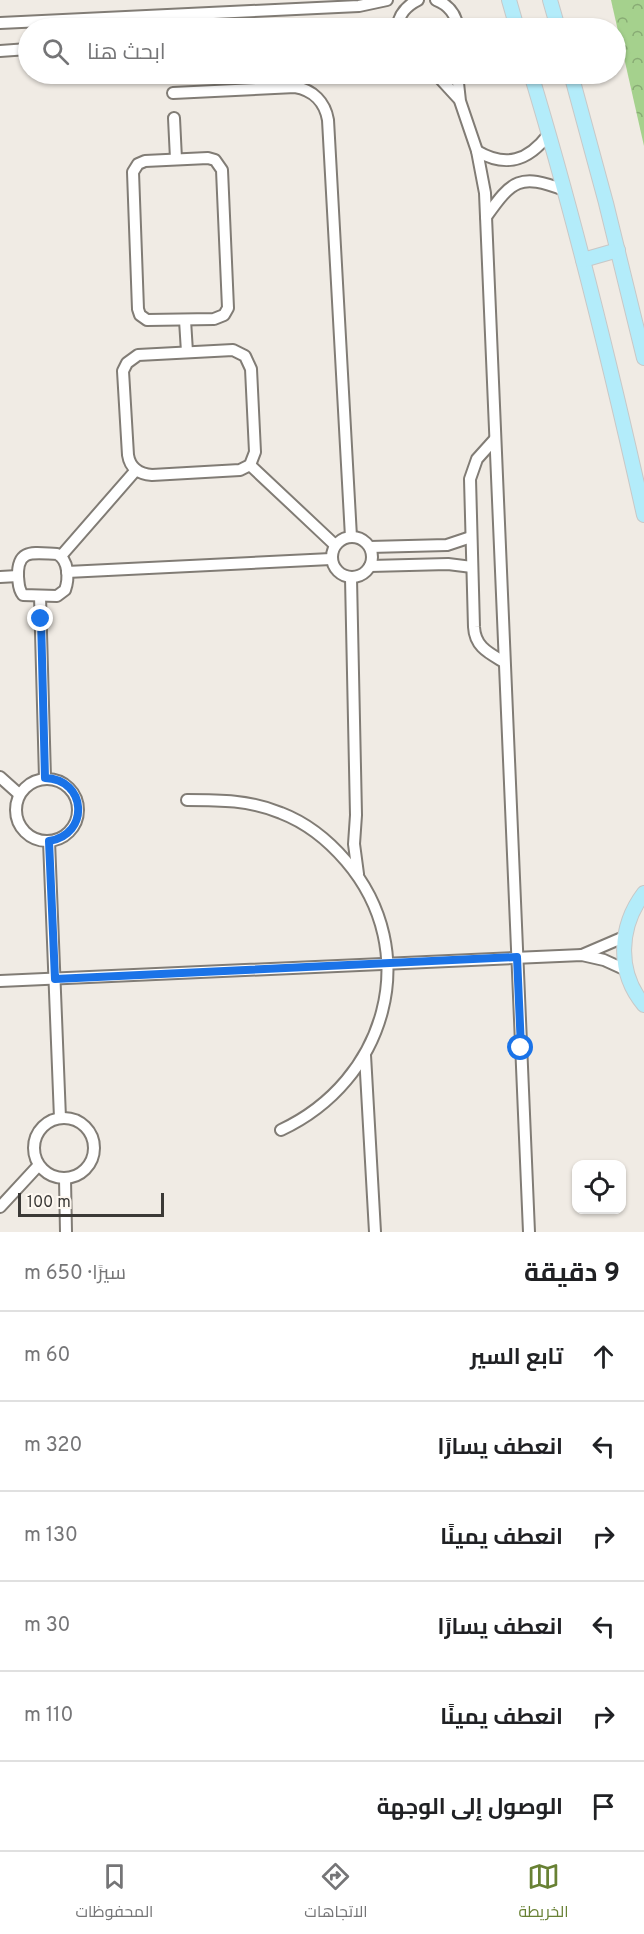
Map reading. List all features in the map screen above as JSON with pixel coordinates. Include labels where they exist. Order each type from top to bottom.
[{"type":"main road","points":[[509,0],[514,18]]},
{"type":"main road","points":[[550,0],[555,18]]},
{"type":"main road","points":[[534,84],[584,260],[644,515]]},
{"type":"main road","points":[[574,84],[644,358]]},
{"type":"main road","points":[[584,260],[618,250]]},
{"type":"main road","points":[[644,893],[631,914],[624,937],[626,970],[634,991],[644,1005]]},
{"type":"street","points":[[106,18],[359,6],[387,0]]},
{"type":"street","points":[[435,0],[447,3],[455,18]]},
{"type":"street","points":[[399,18],[412,1]]},
{"type":"street","points":[[0,23],[18,22]]},
{"type":"street","points":[[0,51],[18,50]]},
{"type":"street","points":[[445,84],[460,101]]},
{"type":"street","points":[[458,84],[460,101],[477,150],[486,217],[529,1232]]},
{"type":"street","points":[[172,93],[295,87],[312,93],[324,108],[328,120],[351,537]]},
{"type":"street","points":[[174,118],[176,159]]},
{"type":"street","points":[[477,150],[495,159],[520,159],[535,150],[548,135]]},
{"type":"street","points":[[208,158],[215,160],[220,166],[230,301],[227,312],[221,317],[150,321],[142,317],[138,309],[132,172],[138,164],[145,161],[176,159],[208,158]]},
{"type":"street","points":[[486,217],[505,192],[518,183],[541,181],[564,190]]},
{"type":"street","points":[[185,320],[187,352]]},
{"type":"street","points":[[233,350],[242,353],[251,369],[255,452],[250,465],[240,470],[147,475],[136,470],[130,463],[128,455],[125,367],[130,359],[138,355],[187,352],[233,350]]},
{"type":"street","points":[[495,439],[477,459],[471,474],[472,567],[476,638],[485,651],[504,662]]},
{"type":"street","points":[[250,465],[335,545]]},
{"type":"street","points":[[61,556],[136,470]]},
{"type":"street","points":[[351,537],[360,538],[370,547],[372,556],[370,566],[360,576],[351,578],[338,572],[331,558],[335,545],[342,539],[351,537]]},
{"type":"street","points":[[370,547],[442,545],[457,543],[471,537]]},
{"type":"street","points":[[442,545],[438,554],[442,564]]},
{"type":"street","points":[[26,555],[61,556],[65,560],[67,572],[66,587],[63,593],[57,596],[23,595],[20,590],[18,562],[26,555]]},
{"type":"street","points":[[67,572],[331,558]]},
{"type":"street","points":[[370,566],[442,564],[472,567]]},
{"type":"street","points":[[0,577],[18,576]]},
{"type":"street","points":[[351,578],[356,815],[354,834],[358,874]]},
{"type":"street","points":[[40,596],[45,778]]},
{"type":"street","points":[[0,777],[19,794]]},
{"type":"street","points":[[45,778],[57,780],[68,786],[75,795],[78,807],[77,819],[71,830],[61,838],[49,841],[31,837],[19,824],[16,806],[19,794],[28,784],[45,778]]},
{"type":"street","points":[[187,800],[234,801],[266,807],[302,823],[333,846],[358,874],[381,922],[388,963],[387,989],[381,1016],[365,1054],[342,1087],[310,1114],[281,1130]]},
{"type":"street","points":[[333,846],[345,842],[354,834]]},
{"type":"street","points":[[49,841],[60,1118]]},
{"type":"street","points":[[582,955],[624,937]]},
{"type":"street","points":[[0,981],[582,955],[604,960],[626,970]]},
{"type":"street","points":[[365,1054],[375,1232]]},
{"type":"street","points":[[342,1087],[356,1087],[368,1093]]},
{"type":"street","points":[[60,1118],[73,1119],[84,1126],[93,1143],[93,1155],[88,1167],[78,1175],[65,1179],[53,1177],[38,1166],[33,1148],[36,1136],[48,1122],[60,1118]]},
{"type":"street","points":[[0,1206],[38,1166]]},
{"type":"street","points":[[65,1179],[66,1232]]},
{"type":"green space","points":[[611,0],[644,0],[644,146],[626,66],[626,18],[615,18]]},
{"type":"route","points":[[41,619],[45,778],[63,782],[68,786],[75,795],[78,807],[77,819],[71,830],[61,838],[49,841],[55,979],[517,957],[521,1048]]}]
